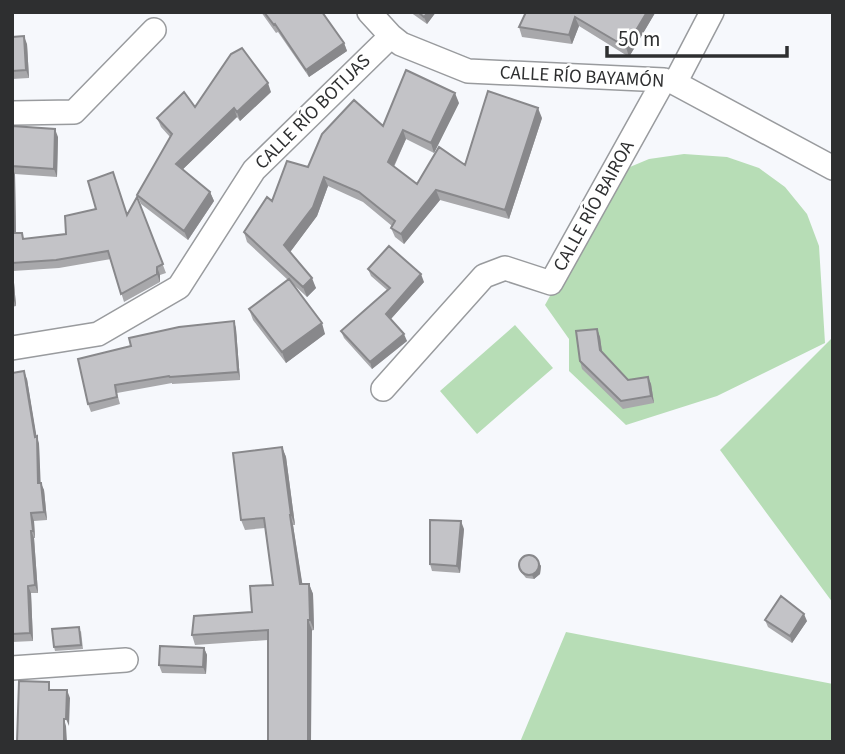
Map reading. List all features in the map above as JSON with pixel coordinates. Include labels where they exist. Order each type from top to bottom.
[{"type":"street","name":"CALLE RÍO BAYAMÓN","points":[[369,12],[401,44],[468,71],[670,81],[833,168]]},
{"type":"street","name":"CALLE RÍO BAIROA","points":[[383,389],[485,276],[505,268],[551,283],[712,12]]},
{"type":"street","points":[[12,113],[74,113],[154,30]]},
{"type":"street","name":"CALLE RÍO BOTIJAS","points":[[12,348],[98,334],[179,287],[254,170],[391,36]]},
{"type":"street","points":[[12,668],[126,660]]},
{"type":"green space","points":[[684,154],[727,157],[759,168],[785,187],[807,214],[819,246],[825,343],[717,396],[626,425],[569,371],[569,339],[545,305],[618,172],[649,159]]},
{"type":"green space","points":[[515,325],[553,368],[477,434],[440,391]]},
{"type":"green space","points":[[833,337],[833,603],[720,450]]},
{"type":"green space","points":[[566,632],[833,684],[833,742],[520,742]]},
{"type":"building","points":[[264,12],[322,12],[344,43],[306,70]]},
{"type":"building","points":[[526,12],[647,12],[626,47],[575,17],[569,35],[519,27]]},
{"type":"building","points":[[24,36],[26,70],[12,71],[12,37]]},
{"type":"building","points":[[242,48],[268,83],[237,112],[234,108],[176,164],[210,192],[184,231],[137,195],[172,134],[157,118],[184,92],[195,107],[231,54]]},
{"type":"building","points":[[406,70],[455,93],[431,143],[403,130],[388,162],[417,184],[439,147],[465,165],[488,91],[538,108],[505,210],[436,190],[401,234],[391,228],[395,221],[359,192],[324,177],[313,207],[284,245],[312,278],[303,287],[244,232],[267,197],[272,201],[287,161],[308,167],[322,134],[354,100],[383,126]]},
{"type":"building","points":[[12,126],[55,129],[54,169],[12,166]]},
{"type":"building","points":[[113,172],[127,215],[137,197],[163,264],[157,267],[157,274],[121,294],[108,251],[56,260],[12,263],[12,173],[14,233],[22,233],[23,239],[66,234],[65,216],[96,209],[88,181]]},
{"type":"building","points":[[389,246],[421,274],[386,314],[404,334],[370,362],[341,331],[390,288],[368,269]]},
{"type":"building","points":[[289,279],[322,323],[282,352],[249,309]]},
{"type":"building","points":[[234,321],[238,372],[169,376],[115,385],[117,397],[88,404],[78,359],[131,346],[129,338],[179,327]]},
{"type":"building","points":[[597,329],[600,350],[628,380],[648,377],[651,396],[621,401],[580,361],[576,331]]},
{"type":"building","points":[[24,371],[35,437],[37,436],[38,483],[41,483],[44,512],[31,513],[35,585],[28,586],[30,633],[12,634],[12,373]]},
{"type":"building","points":[[282,447],[300,584],[309,584],[308,742],[268,742],[268,630],[192,635],[194,616],[252,612],[250,586],[273,585],[264,518],[241,520],[233,453]]},
{"type":"building","points":[[430,520],[461,521],[457,566],[430,564]]},
{"type":"building","points":[[529,555],[536,558],[539,565],[536,572],[529,575],[522,572],[519,565],[522,558]]},
{"type":"building","points":[[781,596],[804,614],[790,636],[765,620]]},
{"type":"building","points":[[79,627],[81,645],[54,647],[52,629]]},
{"type":"building","points":[[160,646],[204,648],[203,667],[159,665]]},
{"type":"building","points":[[19,681],[49,682],[49,690],[67,690],[64,742],[17,742]]}]
